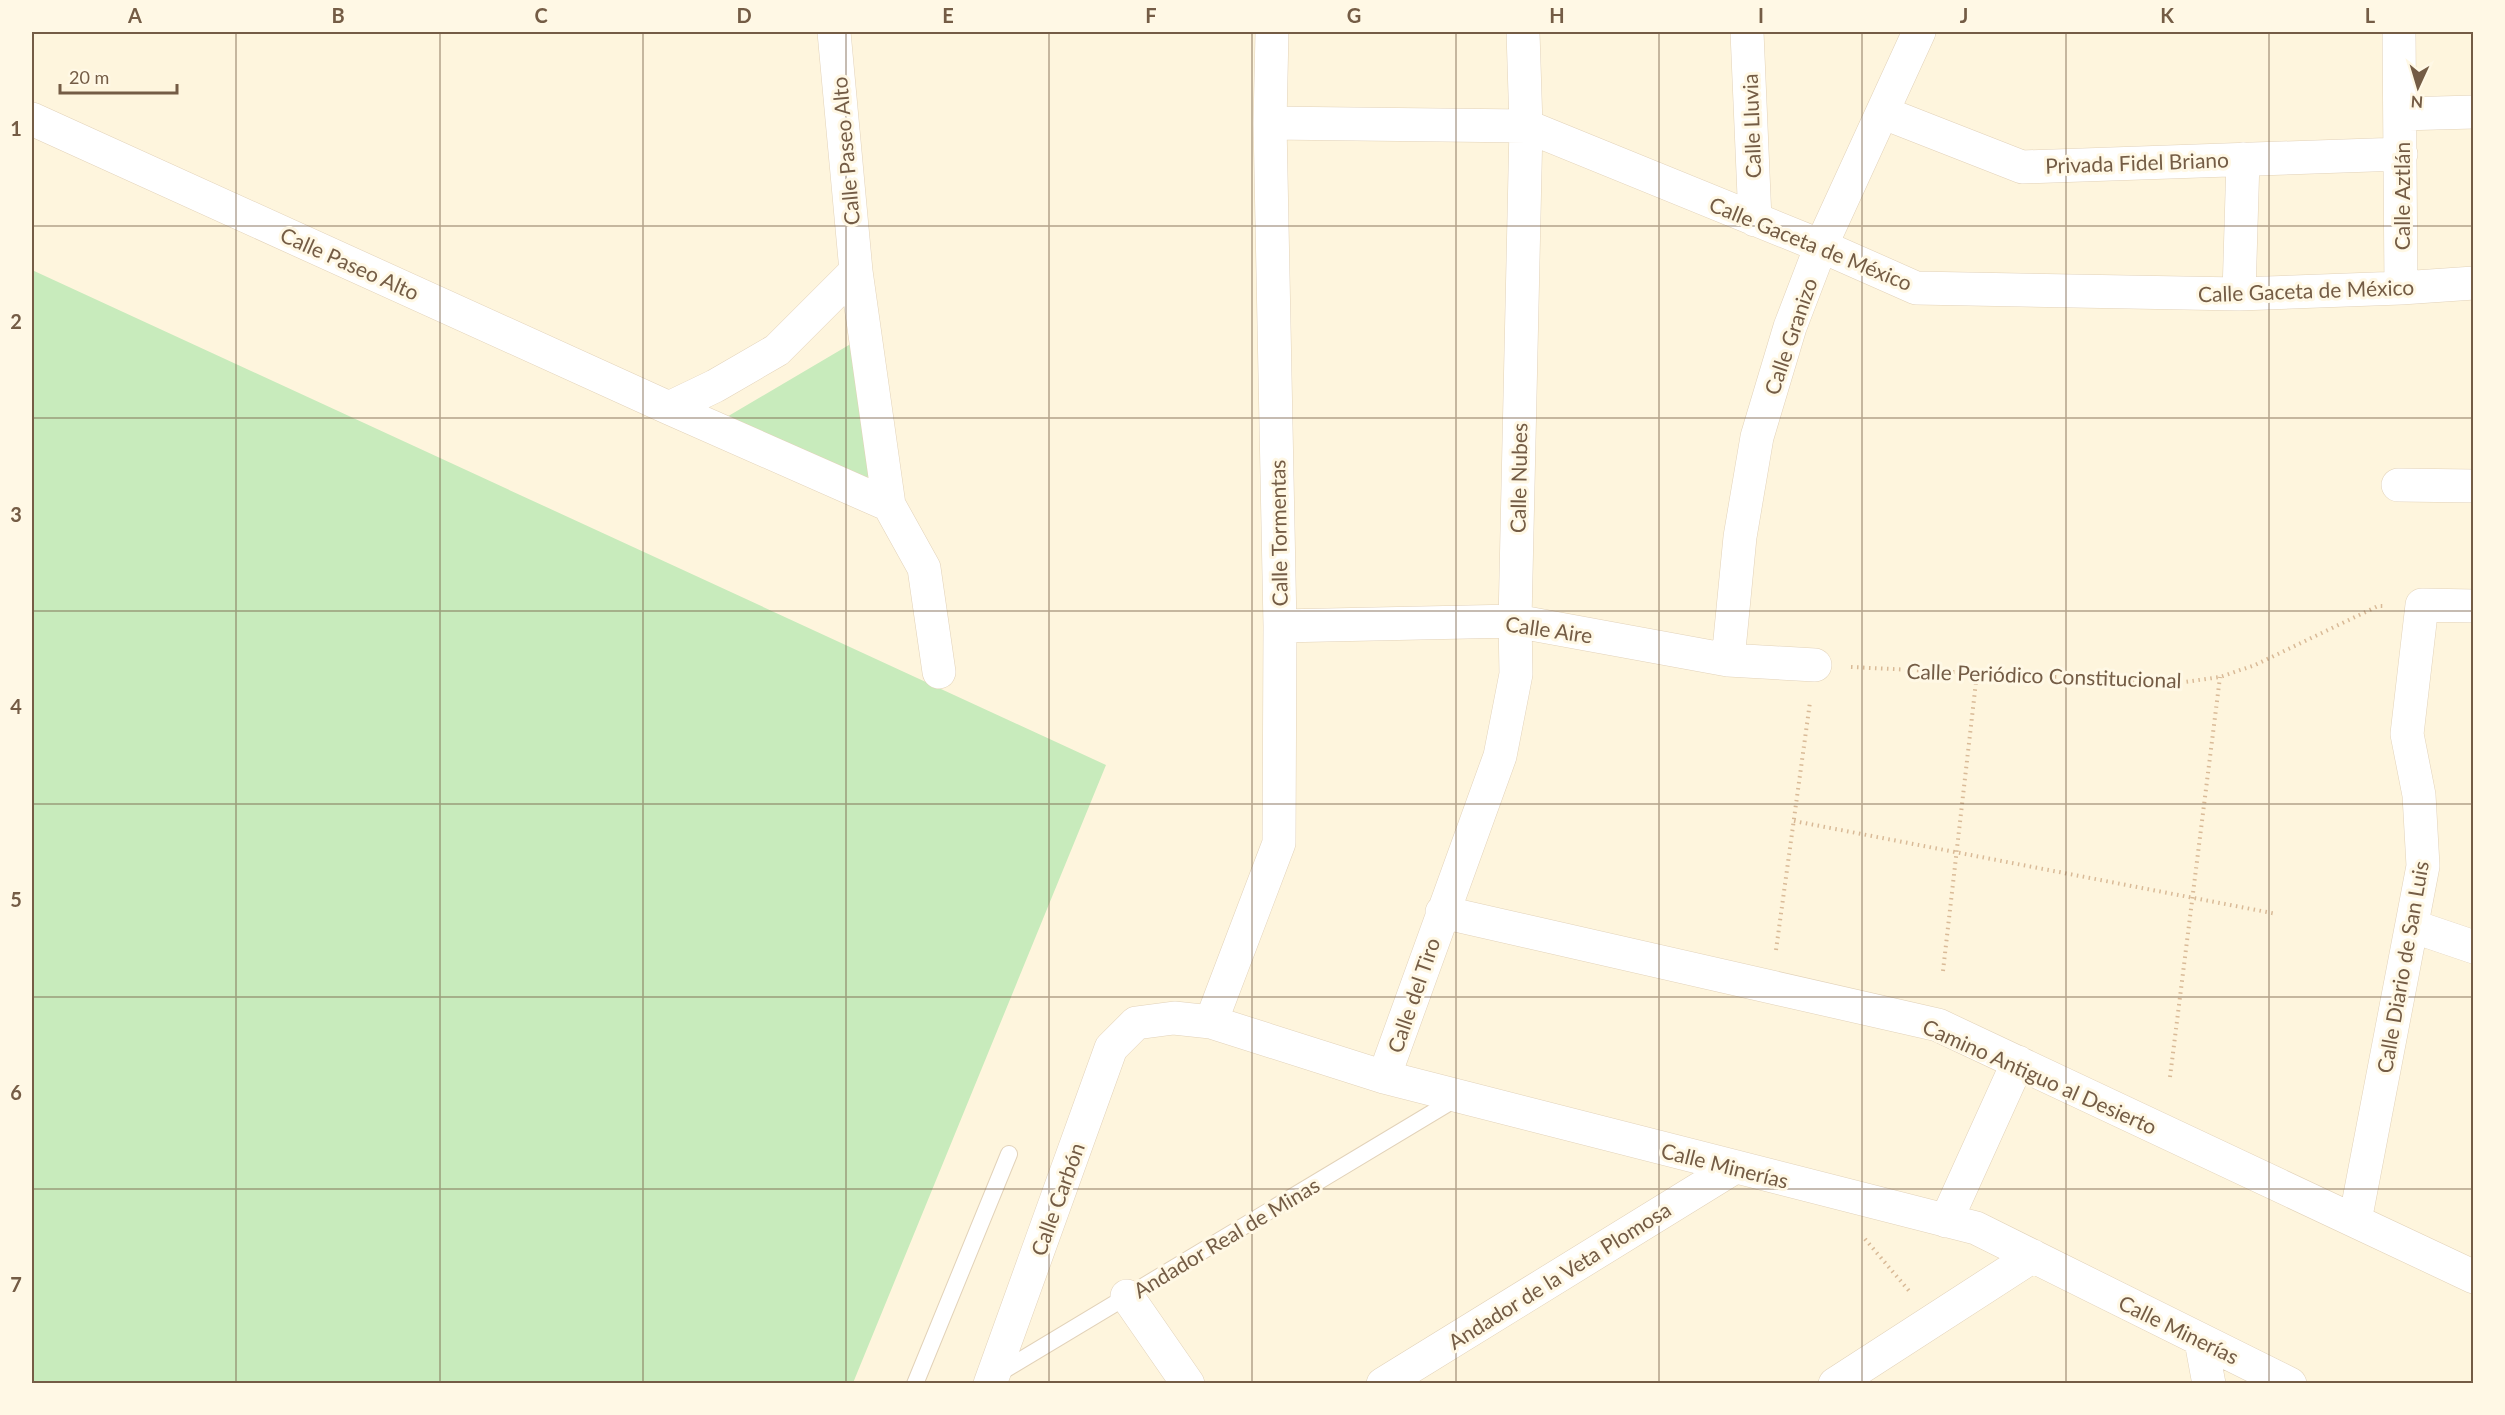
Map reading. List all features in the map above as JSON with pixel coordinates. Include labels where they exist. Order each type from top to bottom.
[{"type":"street","name":"Calle Paseo Alto","points":[[834,32],[856,272],[889,505],[924,568],[939,672]]},
{"type":"street","name":"Calle Tormentas","points":[[1211,1022],[1280,843],[1280,626],[1270,123],[1272,32]]},
{"type":"street","name":"Calle Nubes","points":[[1442,912],[1500,756],[1516,674],[1515,621],[1526,126],[1523,32]]},
{"type":"street","name":"Calle Lluvia","points":[[1747,32],[1755,220]]},
{"type":"street","name":"Calle Granizo","points":[[1728,660],[1740,537],[1757,437],[1790,327],[1821,246],[1884,113],[1919,32]]},
{"type":"street","name":"Calle Aztlán","points":[[2399,32],[2401,288]]},
{"type":"street","points":[[2400,114],[2474,112]]},
{"type":"street","name":"Privada Fidel Briano","points":[[1884,113],[2022,167],[2401,154]]},
{"type":"street","name":"Calle Paseo Alto","points":[[32,118],[669,408],[889,505]]},
{"type":"street","name":"Calle Gaceta de México","points":[[1270,123],[1526,126],[1821,246],[1916,288],[2239,294],[2474,283]]},
{"type":"street","points":[[2239,294],[2243,159]]},
{"type":"street","points":[[669,408],[715,386],[777,350],[856,272]]},
{"type":"street","points":[[2398,485],[2474,486]]},
{"type":"street","points":[[2422,604],[2474,606]]},
{"type":"street","name":"Calle Diario de San Luis","points":[[2355,1221],[2423,866],[2419,795],[2406,734],[2422,604]]},
{"type":"street","name":"Calle Aire","points":[[1280,626],[1515,621],[1728,660],[1815,665]]},
{"type":"street","name":"Camino Antiguo al Desierto","points":[[1442,912],[1938,1025],[2474,1277]]},
{"type":"street","name":"Calle del Tiro","points":[[1384,1077],[1442,912]]},
{"type":"street","points":[[2412,926],[2474,947]]},
{"type":"street","name":"Calle Minerías","points":[[1136,1023],[1174,1018],[1211,1022],[1384,1077],[1976,1228],[2290,1383]]},
{"type":"street","name":"Calle Carbón","points":[[991,1380],[1112,1048],[1136,1023]]},
{"type":"street","points":[[1946,1221],[2018,1062]]},
{"type":"street","name":"Andador de la Veta Plomosa","points":[[1383,1383],[1735,1167]]},
{"type":"street","points":[[1835,1383],[1874,1373],[1935,1320],[2033,1256]]},
{"type":"street","points":[[1127,1296],[1188,1383]]},
{"type":"street","points":[[2201,1341],[2209,1383]]},
{"type":"lane","name":"Andador Real de Minas","points":[[991,1380],[1460,1096]]},
{"type":"lane","points":[[915,1383],[1009,1154]]},
{"type":"path","name":"Calle Periódico Constitucional","points":[[1815,665],[2178,683],[2220,677],[2255,664],[2378,606],[2422,604]]},
{"type":"path","points":[[1781,916],[1815,665]]},
{"type":"path","points":[[1943,970],[1977,672]]},
{"type":"path","points":[[2170,1077],[2220,677]]},
{"type":"path","points":[[1794,821],[2277,914]]},
{"type":"path","points":[[1847,1196],[1870,1248],[1935,1320]]},
{"type":"green space","points":[[32,270],[1106,765],[853,1383],[32,1384]]},
{"type":"green space","points":[[854,342],[871,471],[861,488],[725,418]]}]
